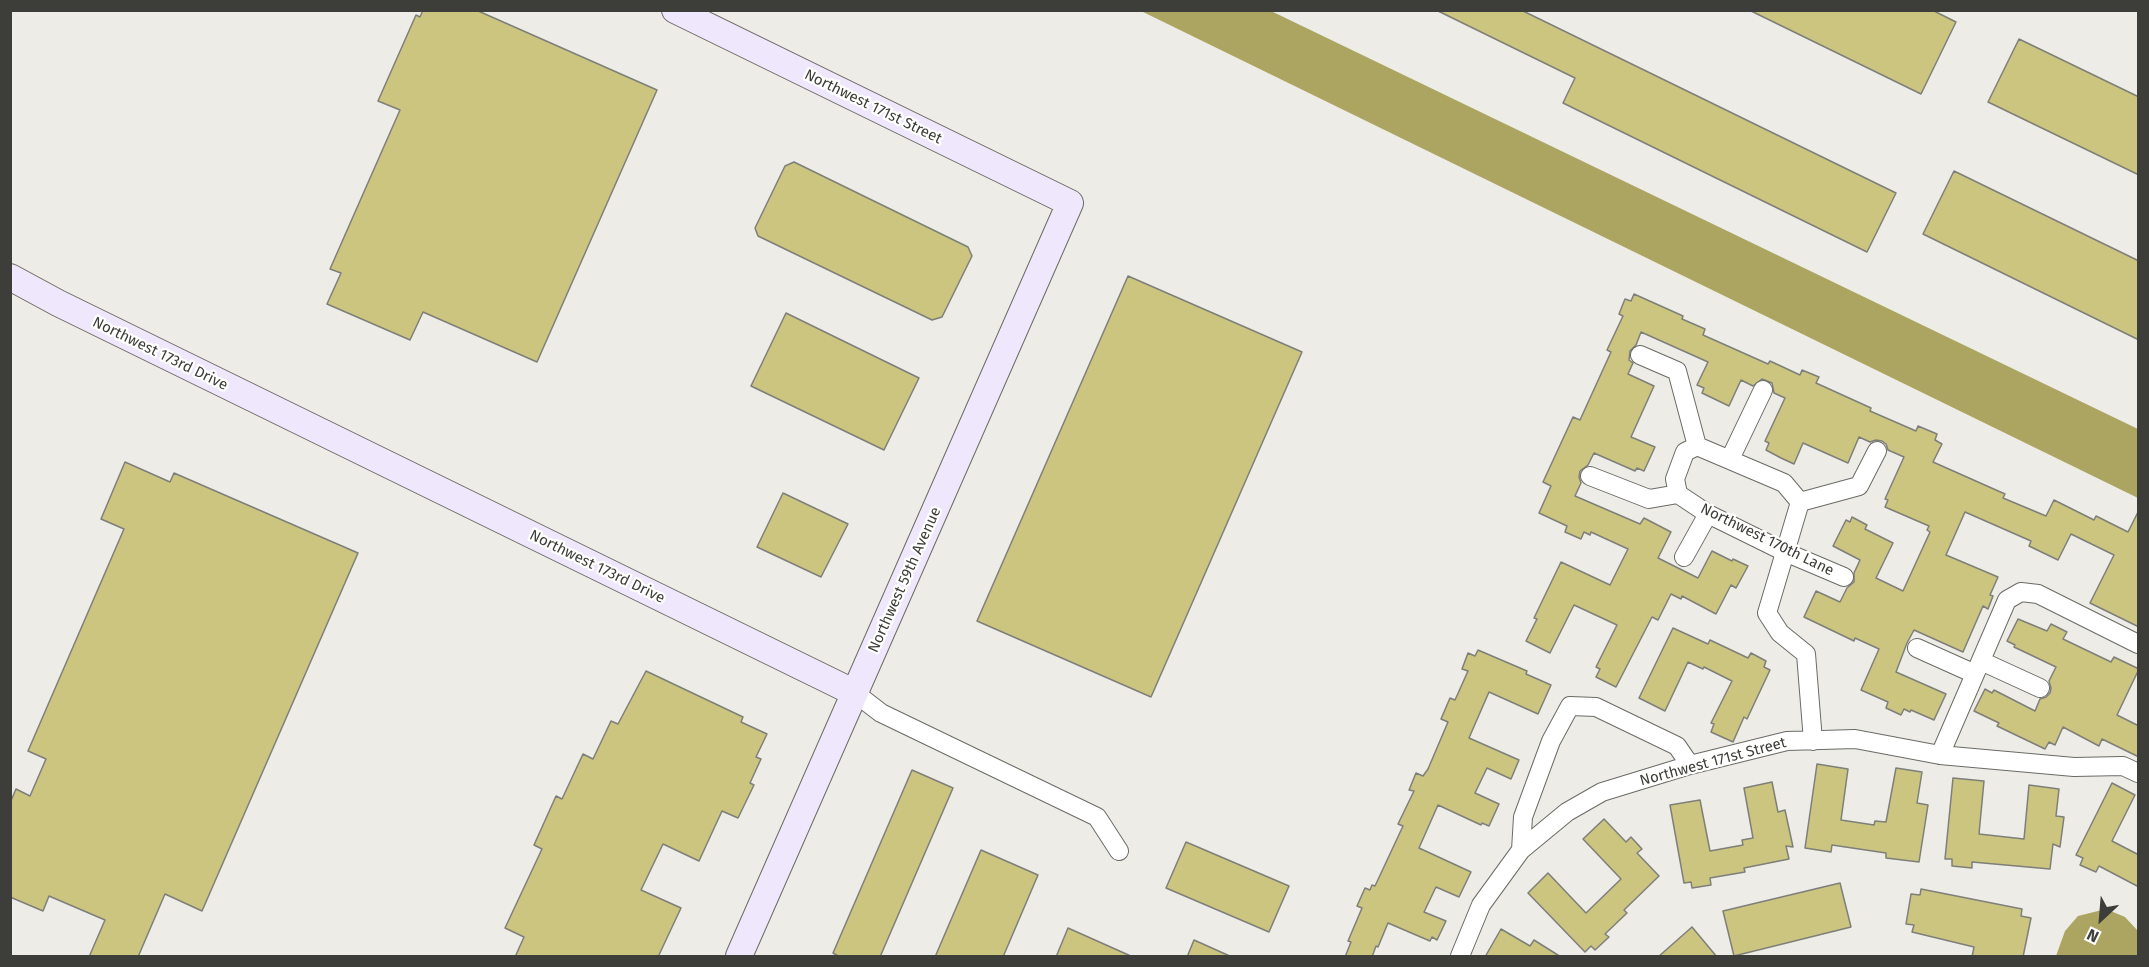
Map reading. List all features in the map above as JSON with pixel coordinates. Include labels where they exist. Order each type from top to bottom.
[{"type":"street","name":"Northwest 171st Street","points":[[675,10],[1071,203]]},
{"type":"street","name":"Northwest 59th Avenue","points":[[739,957],[1071,203]]},
{"type":"street","name":"Northwest 173rd Drive","points":[[10,277],[58,303],[855,693],[882,713],[1097,817],[1119,851]]},
{"type":"street","name":"Northwest 173rd Drive","points":[[10,286],[58,303]]},
{"type":"street","points":[[1640,355],[1677,371],[1697,446]]},
{"type":"street","points":[[1730,459],[1763,390]]},
{"type":"street","points":[[1697,446],[1784,483],[1800,502]]},
{"type":"street","points":[[1590,476],[1649,499],[1678,494],[1675,478],[1686,452],[1697,446]]},
{"type":"street","points":[[1800,502],[1859,486],[1878,451]]},
{"type":"street","name":"Northwest 170th Lane","points":[[1678,494],[1708,514],[1785,552],[1844,576]]},
{"type":"street","points":[[1800,502],[1767,613],[1780,633],[1806,654],[1813,741]]},
{"type":"street","points":[[1684,557],[1708,514]]},
{"type":"street","points":[[1940,755],[2007,600],[2021,592],[2038,594],[2139,644]]},
{"type":"street","points":[[1917,648],[2040,688]]},
{"type":"street","points":[[1521,850],[1523,817],[1551,741],[1570,705],[1596,707],[1677,746],[1690,765]]},
{"type":"street","name":"Northwest 171st Street","points":[[1460,957],[1481,905],[1521,850],[1567,812],[1602,792],[1690,765],[1787,741],[1855,739],[1940,755],[2074,767],[2123,766],[2139,773]]},
{"type":"shaded area","points":[[1141,11],[1271,11],[2138,429],[2138,498]]},
{"type":"shaded area","points":[[2106,909],[2125,917],[2138,931],[2138,956],[2056,956],[2065,931],[2078,916]]},
{"type":"building","points":[[423,10],[476,10],[657,90],[537,362],[423,312],[410,340],[327,304],[341,273],[330,269],[400,110],[378,101],[416,15],[420,17]]},
{"type":"building","points":[[1436,10],[1521,10],[1896,193],[1867,252],[1563,103],[1575,78]]},
{"type":"building","points":[[1749,10],[1932,10],[1956,22],[1921,94]]},
{"type":"building","points":[[2019,39],[2139,97],[2139,175],[1988,102]]},
{"type":"building","points":[[794,162],[968,247],[972,256],[942,317],[932,320],[758,236],[755,228],[785,166]]},
{"type":"building","points":[[1954,171],[2139,261],[2139,340],[1923,234]]},
{"type":"building","points":[[1128,276],[1302,352],[1151,697],[977,621]]},
{"type":"building","points":[[1634,294],[1683,316],[1682,319],[1705,329],[1703,335],[1768,364],[1770,361],[1800,375],[1802,370],[1819,377],[1816,383],[1871,408],[1870,411],[1916,431],[1918,426],[1937,434],[1935,440],[1942,444],[1933,462],[2005,494],[2003,498],[2046,516],[2054,500],[2094,520],[2096,516],[2128,532],[2139,510],[2139,627],[2090,603],[2114,555],[2071,534],[2058,560],[2029,546],[2031,541],[1965,512],[1946,555],[1998,577],[1990,595],[1993,596],[1988,609],[1983,606],[1963,652],[1914,630],[1907,643],[1896,672],[1946,694],[1934,720],[1911,710],[1910,712],[1904,709],[1901,715],[1886,708],[1888,702],[1861,690],[1879,649],[1855,638],[1854,641],[1804,617],[1816,591],[1840,602],[1847,588],[1854,582],[1854,573],[1860,560],[1833,546],[1846,520],[1850,522],[1852,517],[1867,525],[1865,529],[1893,543],[1876,578],[1903,591],[1930,532],[1927,530],[1929,526],[1885,507],[1888,500],[1885,499],[1904,457],[1888,450],[1882,441],[1870,442],[1859,437],[1848,463],[1803,443],[1794,464],[1781,458],[1766,450],[1769,443],[1765,441],[1785,398],[1774,393],[1772,383],[1762,379],[1753,386],[1741,380],[1729,406],[1702,393],[1704,388],[1697,385],[1708,362],[1641,332],[1636,345],[1630,351],[1629,360],[1633,363],[1628,374],[1654,386],[1631,437],[1655,447],[1644,471],[1637,468],[1635,471],[1594,453],[1588,465],[1580,471],[1581,483],[1575,496],[1640,524],[1644,518],[1671,532],[1658,558],[1698,578],[1712,551],[1748,566],[1736,588],[1731,585],[1716,614],[1682,596],[1681,599],[1671,594],[1658,620],[1652,617],[1616,687],[1596,677],[1600,669],[1596,667],[1617,625],[1574,605],[1550,653],[1526,641],[1537,619],[1534,618],[1561,562],[1610,585],[1628,549],[1591,532],[1590,535],[1584,532],[1581,539],[1565,532],[1567,526],[1539,513],[1551,486],[1543,482],[1573,417],[1580,420],[1611,352],[1607,350],[1623,316],[1619,314],[1625,299],[1631,301]]},
{"type":"building","points":[[786,313],[919,378],[884,450],[751,386]]},
{"type":"building","points":[[125,462],[170,482],[174,473],[358,553],[202,911],[165,894],[138,957],[89,957],[105,920],[49,896],[43,911],[10,897],[10,803],[16,789],[30,796],[46,759],[28,751],[124,529],[101,519]]},
{"type":"building","points":[[783,493],[848,524],[821,577],[757,547]]},
{"type":"building","points":[[2018,619],[2047,631],[2051,624],[2067,632],[2063,639],[2111,662],[2114,657],[2139,669],[2117,715],[2139,726],[2139,757],[2102,739],[2099,746],[2063,727],[2055,745],[2049,742],[2045,749],[1997,726],[1999,723],[1974,711],[1985,689],[1992,693],[1994,690],[2035,711],[2040,699],[2050,693],[2049,681],[2056,667],[2014,647],[2015,645],[2007,641]]},
{"type":"building","points":[[1673,628],[1708,644],[1710,640],[1748,658],[1751,653],[1766,661],[1764,667],[1770,670],[1747,719],[1744,717],[1733,742],[1711,732],[1714,724],[1711,723],[1732,681],[1704,667],[1703,669],[1688,662],[1665,711],[1639,698]]},
{"type":"building","points":[[1478,650],[1527,671],[1526,674],[1551,685],[1538,714],[1489,692],[1469,738],[1519,760],[1511,779],[1487,768],[1475,793],[1499,804],[1489,826],[1482,823],[1481,825],[1438,805],[1419,848],[1471,872],[1459,897],[1436,887],[1424,912],[1446,921],[1437,940],[1432,937],[1430,941],[1388,923],[1372,957],[1345,957],[1351,942],[1348,941],[1362,908],[1357,906],[1365,888],[1370,890],[1372,885],[1375,886],[1403,826],[1398,824],[1414,791],[1409,790],[1416,773],[1423,776],[1428,769],[1448,722],[1441,719],[1450,698],[1455,700],[1468,671],[1462,669],[1468,653],[1475,656]]},
{"type":"building","points":[[646,671],[743,717],[741,722],[767,734],[756,757],[761,759],[750,783],[754,785],[738,818],[722,811],[699,861],[663,844],[641,890],[681,908],[658,957],[515,957],[524,937],[505,928],[542,849],[534,845],[556,796],[562,799],[583,754],[593,759],[611,721],[618,724]]},
{"type":"building","points":[[1817,764],[1848,769],[1841,820],[1874,825],[1875,821],[1886,822],[1896,768],[1922,772],[1917,803],[1928,805],[1919,862],[1886,858],[1886,853],[1832,845],[1831,852],[1805,848]]},
{"type":"building","points":[[912,770],[953,788],[880,957],[840,957],[833,953]]},
{"type":"building","points":[[1953,778],[1984,781],[1979,834],[2024,839],[2029,785],[2059,789],[2056,816],[2064,817],[2060,847],[2053,844],[2050,869],[1972,862],[1972,868],[1952,866],[1952,859],[1945,859]]},
{"type":"building","points":[[1772,782],[1778,812],[1785,810],[1793,847],[1786,846],[1789,859],[1744,868],[1745,872],[1710,878],[1711,885],[1692,888],[1691,882],[1684,883],[1670,805],[1700,800],[1710,851],[1743,845],[1742,840],[1753,838],[1744,788]]},
{"type":"building","points":[[2112,783],[2135,795],[2112,841],[2139,855],[2139,887],[2099,866],[2096,872],[2080,865],[2083,858],[2076,855]]},
{"type":"building","points":[[1604,819],[1626,842],[1631,837],[1642,849],[1637,853],[1659,876],[1624,910],[1627,913],[1605,934],[1609,937],[1595,950],[1591,946],[1585,952],[1528,893],[1548,873],[1586,913],[1621,879],[1583,839]]},
{"type":"building","points":[[1186,842],[1289,886],[1269,932],[1166,888]]},
{"type":"building","points":[[981,850],[1038,875],[1003,957],[935,957]]},
{"type":"building","points":[[1840,883],[1851,927],[1734,956],[1723,911]]},
{"type":"building","points":[[1921,889],[2022,909],[2021,916],[2031,918],[2023,957],[1972,957],[1974,947],[1912,932],[1914,925],[1906,924],[1911,894],[1920,895]]},
{"type":"building","points":[[1692,927],[1717,957],[1658,957]]},
{"type":"building","points":[[1068,928],[1133,957],[1056,957]]},
{"type":"building","points":[[1501,929],[1530,946],[1534,940],[1561,957],[1485,957]]},
{"type":"building","points":[[1194,940],[1232,957],[1187,957]]}]
